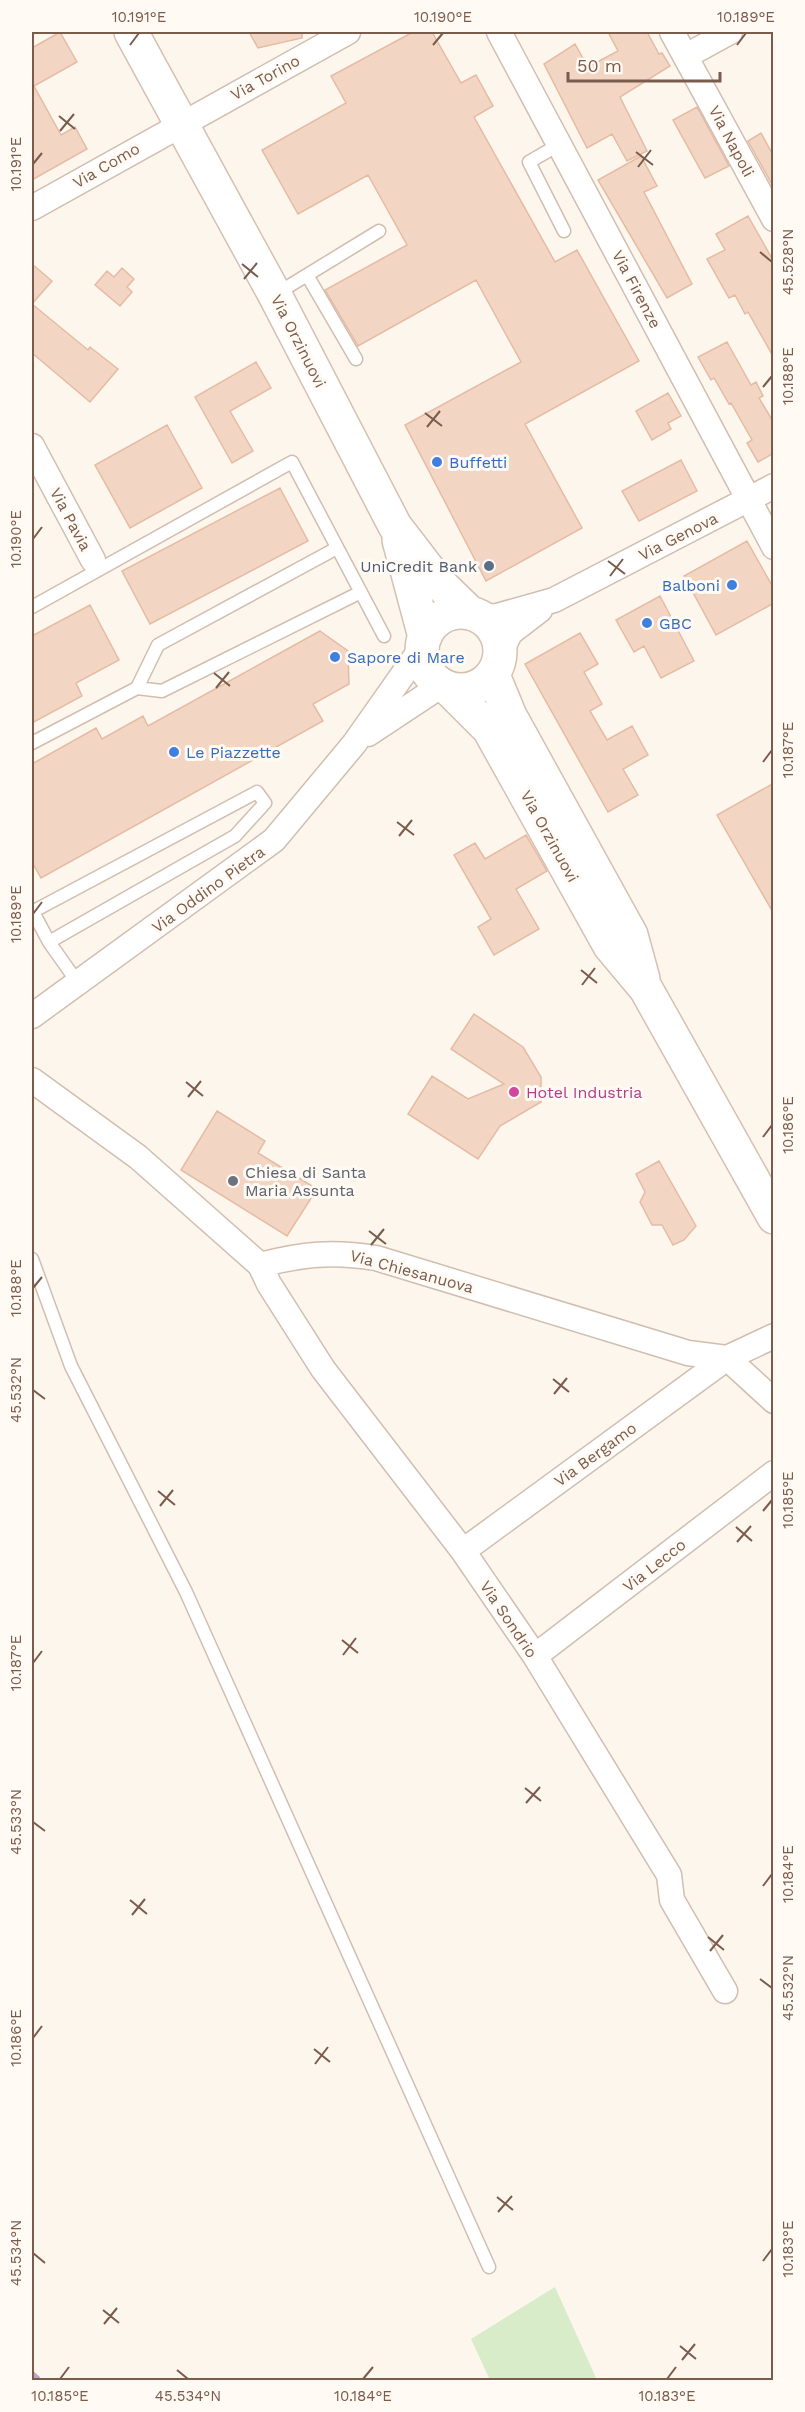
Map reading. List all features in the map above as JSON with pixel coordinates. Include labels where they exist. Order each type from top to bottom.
[{"type":"main road","name":"Via Orzinuovi","points":[[131,32],[275,295],[395,526],[438,582],[493,628],[497,663],[510,716],[631,935],[646,989]]},
{"type":"main road","name":"Via Orzinuovi","points":[[395,526],[424,642],[427,670],[489,729],[610,946],[646,989],[774,1217]]},
{"type":"main road","points":[[424,642],[441,618],[455,613],[475,615]]},
{"type":"main road","points":[[445,686],[468,690],[484,684],[497,663]]},
{"type":"street","name":"Via Firenze","points":[[499,32],[774,547]]},
{"type":"street","name":"Via Napoli","points":[[672,32],[772,214]]},
{"type":"street","points":[[686,56],[730,32]]},
{"type":"street","name":"Via Torino","points":[[181,123],[334,35]]},
{"type":"street","name":"Via Como","points":[[32,208],[181,123]]},
{"type":"street","name":"Via Pavia","points":[[32,446],[93,560]]},
{"type":"street","name":"Via Genova","points":[[475,615],[497,616],[554,600],[774,486]]},
{"type":"street","points":[[497,663],[510,633],[554,600]]},
{"type":"street","name":"Via Oddino Pietra","points":[[32,1016],[274,840],[354,744],[424,642]]},
{"type":"street","points":[[354,744],[445,686]]},
{"type":"street","points":[[32,1080],[138,1157],[260,1265]]},
{"type":"street","name":"Via Chiesanuova","points":[[260,1265],[299,1255],[341,1252],[376,1258],[688,1353],[774,1352]]},
{"type":"street","name":"Via Sondrio","points":[[260,1265],[269,1284],[323,1369],[463,1551],[535,1656],[669,1875],[672,1900],[725,1991]]},
{"type":"street","points":[[774,1336],[737,1353],[774,1401]]},
{"type":"street","name":"Via Bergamo","points":[[463,1551],[737,1353]]},
{"type":"street","name":"Via Lecco","points":[[535,1656],[774,1473]]},
{"type":"lane","points":[[560,144],[529,162],[564,231]]},
{"type":"lane","points":[[275,295],[379,231]]},
{"type":"lane","points":[[307,275],[356,359]]},
{"type":"lane","points":[[32,607],[292,462],[384,636]]},
{"type":"lane","points":[[137,688],[158,645],[337,548]]},
{"type":"lane","points":[[32,743],[137,688],[162,691],[361,592]]},
{"type":"lane","points":[[49,942],[235,836],[265,803],[257,792],[32,911],[49,942],[78,983]]},
{"type":"lane","points":[[32,1259],[71,1366],[186,1592],[489,2267]]},
{"type":"green space","points":[[555,2287],[597,2380],[490,2380],[471,2339]]},
{"type":"building","points":[[60,32],[77,62],[34,86],[61,135],[75,127],[87,149],[32,180],[32,48]]},
{"type":"building","points":[[249,32],[302,32],[302,38],[258,48]]},
{"type":"building","points":[[413,32],[432,32],[461,83],[476,75],[493,106],[474,117],[555,262],[577,250],[639,361],[525,424],[582,528],[486,581],[405,425],[521,362],[476,280],[358,346],[325,290],[407,245],[368,175],[298,214],[262,150],[346,103],[331,76]]},
{"type":"building","points":[[608,32],[647,32],[659,54],[662,53],[670,66],[620,97],[647,151],[627,161],[612,134],[587,148],[544,64],[575,44],[588,67],[618,51]]},
{"type":"building","points":[[697,107],[729,166],[705,178],[673,120]]},
{"type":"building","points":[[761,133],[774,157],[774,188],[748,141]]},
{"type":"building","points":[[641,156],[657,186],[644,192],[692,284],[667,298],[598,180]]},
{"type":"building","points":[[748,216],[774,262],[774,358],[748,312],[745,314],[735,295],[729,298],[707,259],[725,250],[716,234]]},
{"type":"building","points":[[32,264],[52,281],[32,304]]},
{"type":"building","points":[[122,268],[134,279],[127,287],[132,292],[120,306],[95,285],[107,271],[114,277]]},
{"type":"building","points":[[32,304],[88,350],[90,347],[118,369],[90,402],[32,353]]},
{"type":"building","points":[[727,342],[751,385],[756,382],[763,396],[759,398],[774,423],[774,453],[758,462],[747,443],[752,440],[731,403],[729,404],[714,378],[711,380],[698,357]]},
{"type":"building","points":[[256,362],[271,388],[230,411],[253,451],[232,463],[195,397]]},
{"type":"building","points":[[668,393],[681,416],[668,423],[671,429],[652,440],[636,411]]},
{"type":"building","points":[[167,425],[202,488],[130,528],[95,465]]},
{"type":"building","points":[[681,460],[697,491],[639,521],[622,491]]},
{"type":"building","points":[[280,488],[308,541],[150,624],[122,571]]},
{"type":"building","points":[[747,541],[774,589],[774,603],[716,635],[684,576]]},
{"type":"building","points":[[660,596],[694,661],[661,678],[644,646],[634,652],[616,620]]},
{"type":"building","points":[[90,605],[119,660],[76,683],[82,696],[32,723],[32,636]]},
{"type":"building","points":[[320,631],[348,651],[349,684],[313,704],[323,721],[41,878],[32,862],[32,764],[96,728],[102,739],[143,716],[148,726]]},
{"type":"building","points":[[580,633],[598,664],[584,672],[602,704],[590,711],[607,740],[632,726],[648,755],[623,769],[638,795],[608,812],[525,664]]},
{"type":"building","points":[[774,783],[774,914],[717,815]]},
{"type":"building","points":[[526,835],[547,871],[516,889],[539,929],[494,955],[478,927],[491,919],[454,855],[475,843],[485,859]]},
{"type":"building","name":"Hotel Industria","points":[[474,1014],[523,1047],[541,1077],[541,1102],[500,1126],[478,1159],[408,1114],[432,1076],[468,1099],[504,1084],[451,1049]]},
{"type":"building","points":[[217,1111],[265,1141],[258,1153],[317,1189],[287,1236],[181,1170]]},
{"type":"building","points":[[659,1161],[696,1226],[684,1240],[673,1245],[662,1225],[652,1225],[640,1202],[645,1192],[636,1174]]},
{"type":"railway","points":[[32,2373],[40,2380]]},
{"type":"place","name":"Buffetti","points":[[437,462]]},
{"type":"place","name":"UniCredit Bank","points":[[489,566]]},
{"type":"place","name":"Balboni","points":[[732,585]]},
{"type":"place","name":"GBC","points":[[647,623]]},
{"type":"place","name":"Sapore di Mare","points":[[335,657]]},
{"type":"place","name":"Le Piazzette","points":[[174,752]]},
{"type":"place","name":"Hotel Industria","points":[[514,1092]]},
{"type":"place","name":"Chiesa di Santa Maria Assunta","points":[[233,1181]]}]
